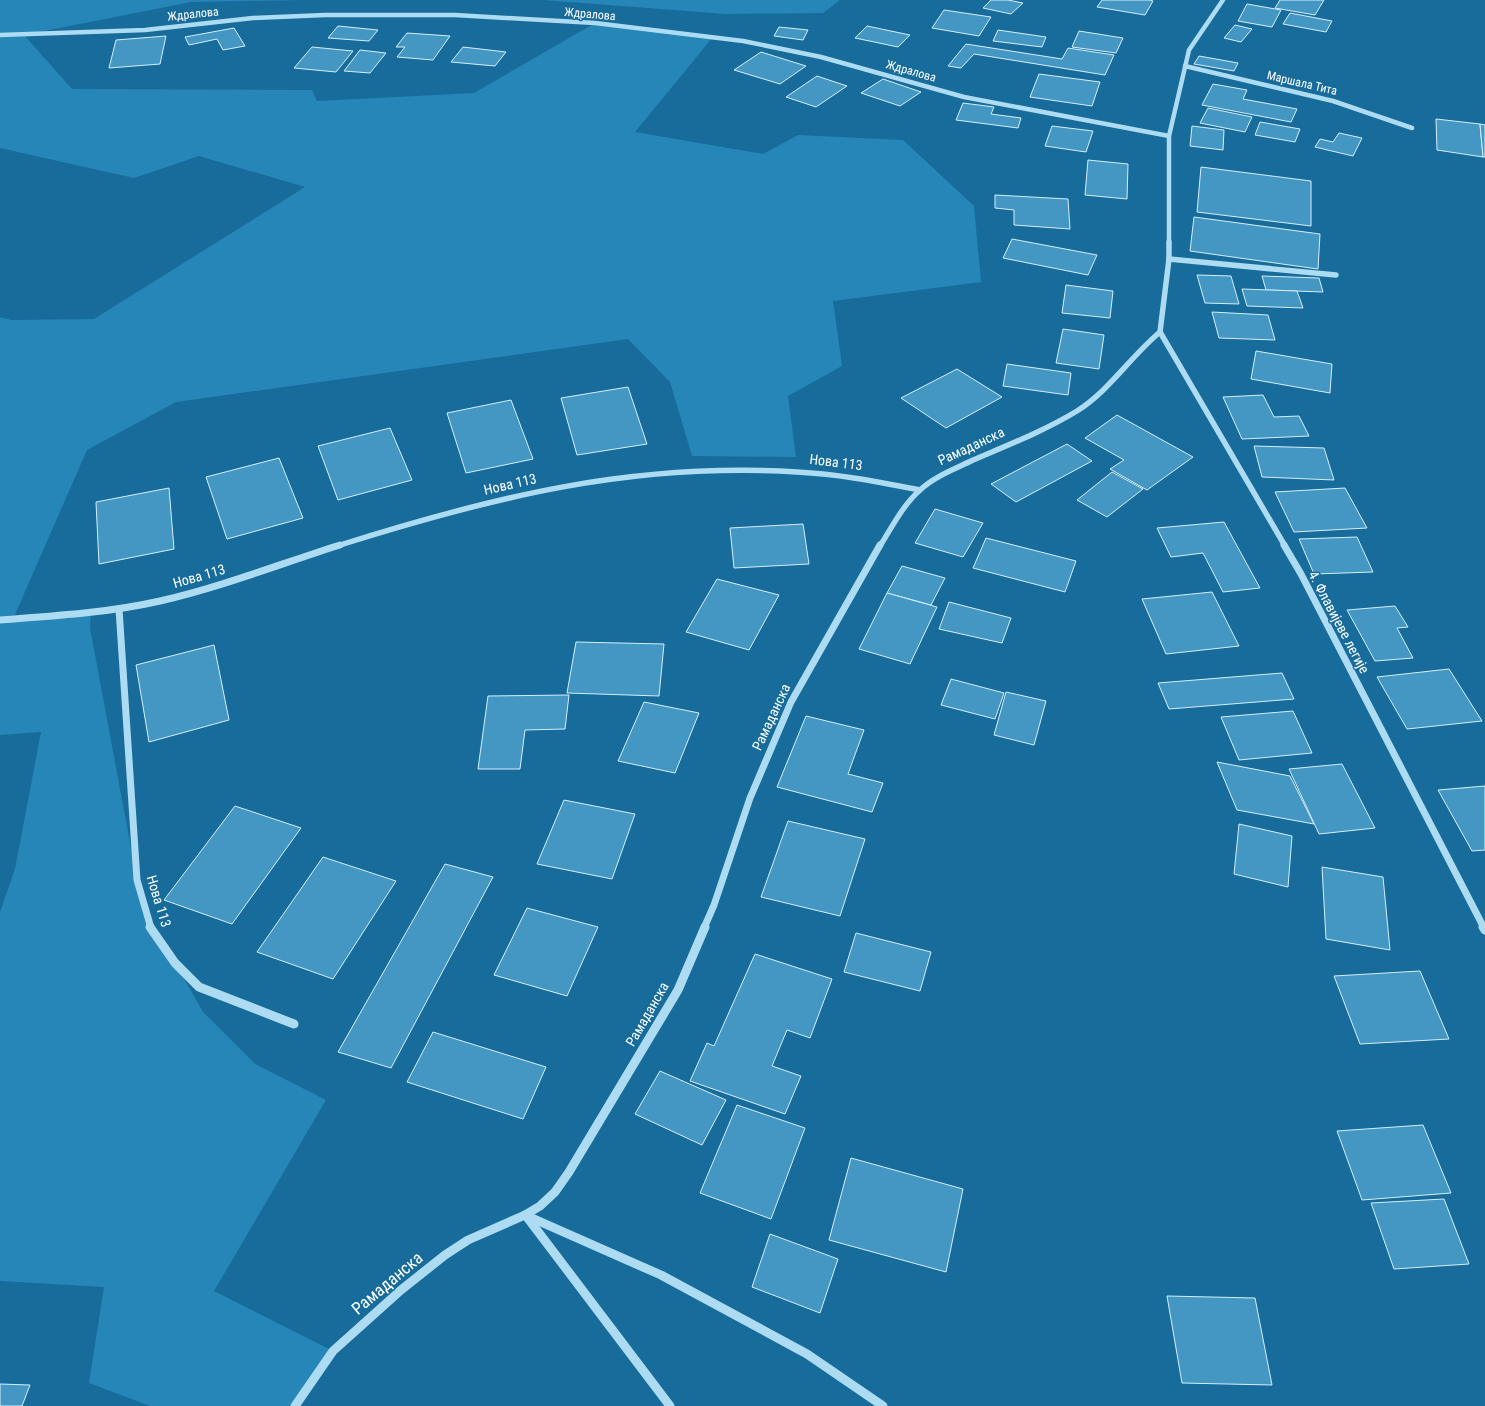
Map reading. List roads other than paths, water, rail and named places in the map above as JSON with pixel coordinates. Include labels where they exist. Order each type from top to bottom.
[{"type":"street","points":[[1160,332],[1168,260],[1168,136],[1189,50],[1223,0]]},
{"type":"street","name":"Ждралова","points":[[0,35],[145,30],[254,18],[325,15],[455,15],[595,23],[743,41],[821,57],[964,97],[1168,136]]},
{"type":"street","name":"Маршала Тита","points":[[1185,66],[1356,107],[1412,128]]},
{"type":"street","points":[[1168,260],[1336,275]]},
{"type":"street","name":"Рамаданска","points":[[295,1406],[333,1351],[401,1290],[445,1255],[468,1240],[490,1229],[525,1215],[547,1200],[569,1172],[678,990],[714,905],[750,798],[791,702],[873,557],[903,510],[920,490],[954,468],[1054,424],[1078,410],[1109,386],[1142,347],[1160,332]]},
{"type":"street","name":"4. Флавијеве легије","points":[[1160,332],[1301,574],[1485,930]]},
{"type":"street","name":"Нова 113","points":[[0,620],[119,609],[207,588],[436,516],[504,498],[558,486],[632,474],[693,471],[786,470],[837,474],[879,480],[920,490]]},
{"type":"street","name":"Нова 113","points":[[119,609],[137,880],[152,929],[175,964],[199,986],[294,1024]]},
{"type":"street","points":[[525,1215],[670,1406]]},
{"type":"street","points":[[525,1215],[661,1275],[807,1354],[883,1406]]}]
